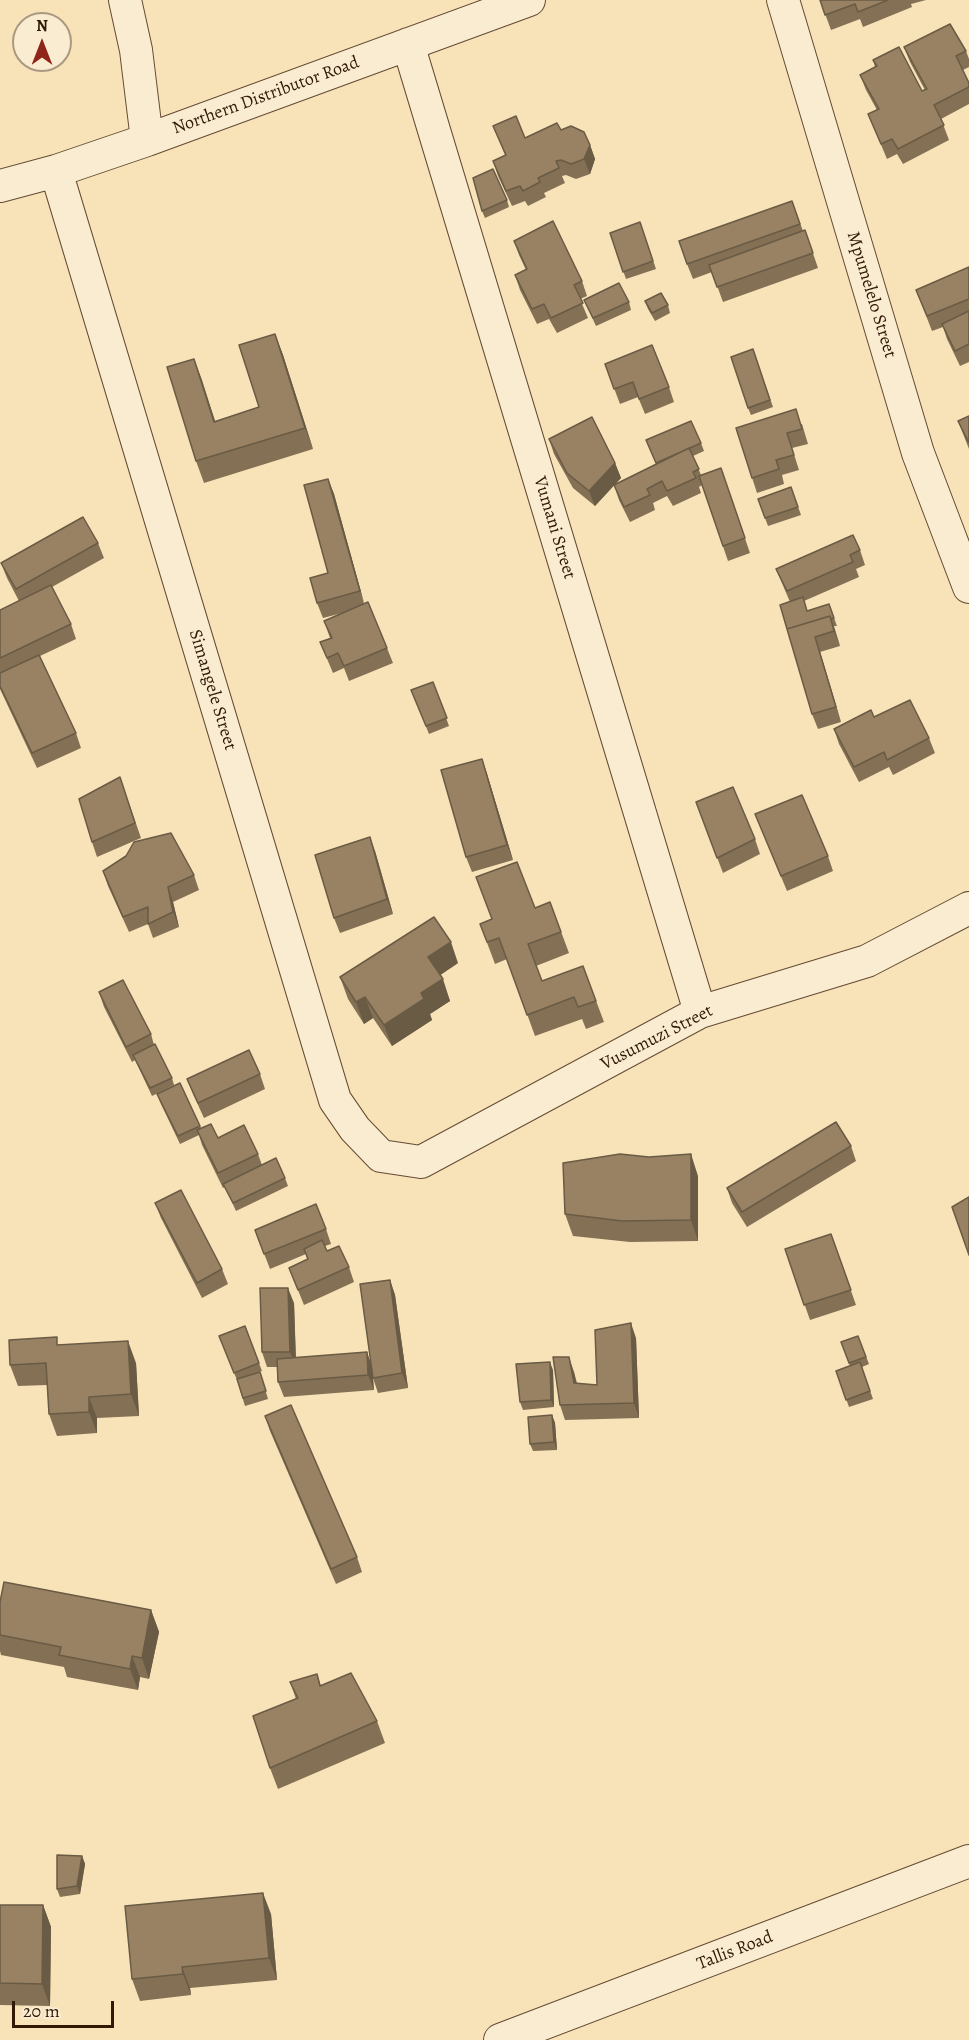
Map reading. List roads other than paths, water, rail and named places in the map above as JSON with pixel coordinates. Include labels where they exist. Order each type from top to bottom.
[{"type":"street","points":[[125,0],[136,50],[147,140]]},
{"type":"street","name":"Northern Distributor Road","points":[[0,186],[56,171],[147,140],[529,0]]},
{"type":"street","name":"Mpumelelo Street","points":[[783,0],[918,453],[969,587]]},
{"type":"street","name":"Vumani Street","points":[[408,44],[700,1012]]},
{"type":"street","name":"Simangele Street","points":[[56,171],[335,1100],[355,1129],[381,1156],[421,1162]]},
{"type":"street","name":"Vusumuzi Street","points":[[421,1162],[700,1012],[867,960],[969,908]]},
{"type":"street","name":"Tallis Road","points":[[500,2040],[969,1861]]}]
